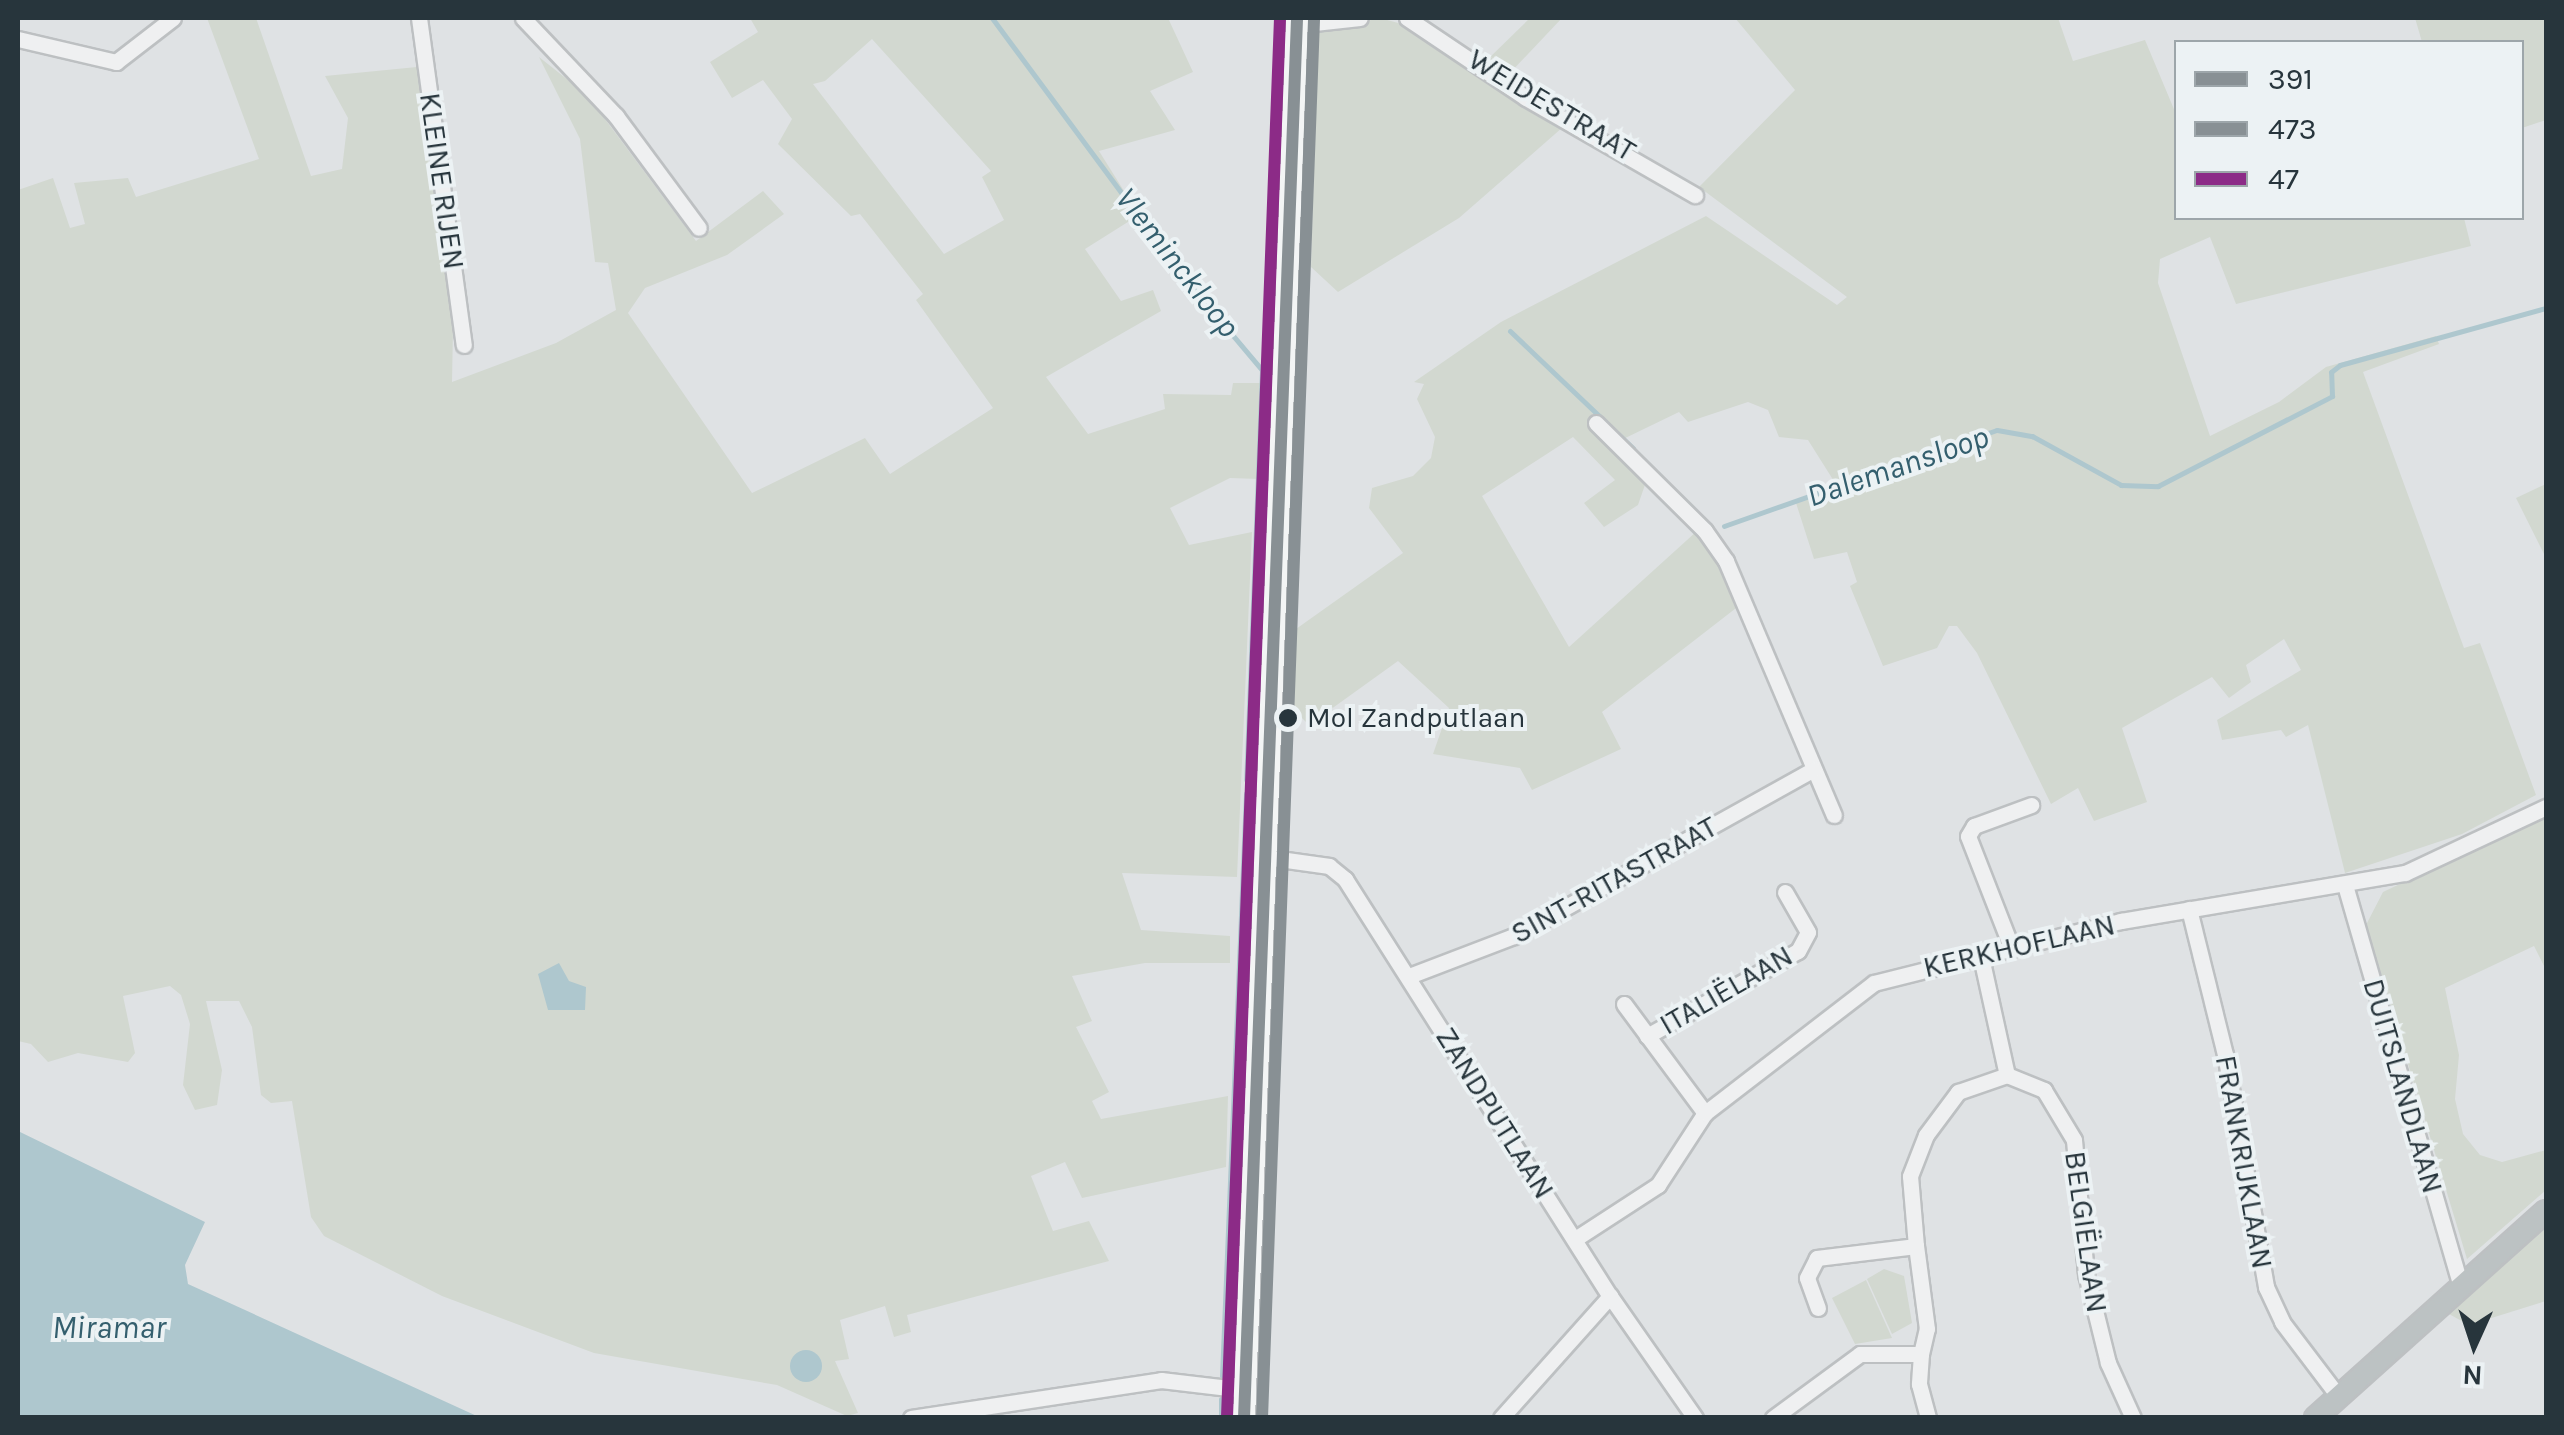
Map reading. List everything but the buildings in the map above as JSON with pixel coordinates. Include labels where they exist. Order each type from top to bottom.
[{"type":"main road","points":[[1244,1418],[1296,21]]},
{"type":"street","points":[[18,38],[116,62],[174,18]]},
{"type":"street","name":"KLEINE RIJEN","points":[[418,18],[464,345]]},
{"type":"street","points":[[523,18],[616,116],[698,228]]},
{"type":"street","points":[[1296,21],[1360,18]]},
{"type":"street","name":"WEIDESTRAAT","points":[[1407,18],[1526,98],[1695,195]]},
{"type":"street","points":[[1596,423],[1705,530],[1726,561],[1834,814]]},
{"type":"street","name":"SINT-RITASTRAAT","points":[[1408,976],[1514,936],[1814,769]]},
{"type":"street","points":[[2012,949],[1968,836],[1974,826],[2030,805]]},
{"type":"street","name":"KERKHOFLAAN","points":[[1575,1239],[1658,1185],[1705,1113],[1874,983],[2189,909],[2405,873],[2546,807]]},
{"type":"street","name":"ZANDPUTLAAN","points":[[1264,857],[1329,866],[1345,879],[1610,1296],[1696,1418]]},
{"type":"street","name":"DUITSLANDLAAN","points":[[2345,885],[2462,1286]]},
{"type":"street","name":"ITALIËLAAN","points":[[1647,1036],[1798,951],[1808,932],[1785,892]]},
{"type":"street","name":"FRANKRIJKLAAN","points":[[2189,909],[2225,1054],[2266,1287],[2282,1322],[2339,1397]]},
{"type":"street","points":[[1928,1418],[1919,1384],[1928,1328],[1910,1176],[1926,1135],[1958,1092],[2008,1075],[1981,957]]},
{"type":"street","name":"ITALIËLAAN","points":[[1624,1004],[1705,1113]]},
{"type":"street","name":"BELGIËLAAN","points":[[2008,1075],[2044,1090],[2074,1140],[2086,1274],[2108,1362],[2133,1418]]},
{"type":"street","points":[[2316,1418],[2546,1211]]},
{"type":"street","points":[[1818,1308],[1807,1278],[1817,1258],[1916,1246]]},
{"type":"street","points":[[1500,1418],[1610,1296]]},
{"type":"street","points":[[1773,1418],[1860,1354],[1921,1354]]},
{"type":"street","points":[[910,1418],[1161,1380],[1245,1390]]},
{"type":"shaded area","points":[[207,18],[256,18],[311,176],[342,169],[348,118],[325,76],[417,67],[453,329],[452,382],[556,343],[616,310],[608,263],[595,262],[580,139],[539,57],[587,95],[696,241],[763,191],[784,214],[727,255],[645,288],[628,313],[752,493],[865,438],[890,474],[993,408],[916,300],[923,294],[860,214],[851,216],[778,144],[792,119],[763,80],[732,98],[710,62],[758,32],[750,18],[1168,18],[1193,72],[1150,91],[1175,130],[1099,151],[1139,215],[1085,249],[1121,301],[1153,290],[1161,311],[1046,377],[1088,434],[1165,409],[1163,394],[1231,395],[1233,383],[1260,383],[1259,479],[1230,478],[1170,508],[1189,545],[1252,532],[1237,877],[1122,873],[1141,930],[1230,936],[1230,963],[1145,963],[1072,976],[1092,1021],[1076,1027],[1109,1092],[1092,1101],[1101,1119],[1228,1096],[1226,1167],[1082,1198],[1065,1162],[1031,1176],[1053,1231],[1089,1221],[1109,1261],[907,1315],[911,1332],[894,1337],[885,1306],[840,1320],[849,1359],[835,1361],[858,1413],[847,1416],[777,1385],[594,1353],[442,1296],[324,1236],[311,1217],[292,1101],[271,1103],[261,1095],[252,1027],[239,1001],[206,1001],[222,1070],[217,1105],[195,1110],[183,1085],[190,1024],[181,995],[170,986],[123,996],[135,1053],[128,1062],[78,1053],[48,1062],[31,1044],[18,1041],[18,190],[53,178],[70,228],[85,224],[74,183],[128,178],[136,197],[259,159]],"holes":[[[872,39],[991,171],[982,177],[1004,220],[944,254],[813,84],[825,81]]]},
{"type":"shaded area","points":[[1380,18],[1420,29],[1496,87],[1563,127],[1459,218],[1338,292],[1311,267],[1318,32]]},
{"type":"shaded area","points":[[1530,18],[1562,18],[1509,74],[1486,61]]},
{"type":"shaded area","points":[[1735,18],[2058,18],[2073,61],[2145,40],[2174,109],[2174,220],[2464,220],[2471,246],[2236,304],[2210,237],[2160,259],[2158,283],[2210,436],[2279,402],[2326,367],[2436,336],[2439,344],[2363,372],[2464,648],[2480,643],[2536,795],[2462,834],[2345,873],[2308,725],[2286,737],[2281,730],[2222,740],[2217,720],[2301,670],[2284,639],[2246,665],[2251,682],[2229,698],[2212,677],[2122,728],[2147,802],[2094,821],[2078,788],[2051,804],[1977,653],[1957,626],[1949,626],[1937,648],[1883,666],[1850,586],[1857,582],[1847,552],[1814,559],[1796,503],[1837,486],[1808,440],[1779,437],[1768,410],[1748,402],[1688,422],[1679,412],[1615,443],[1647,479],[1638,505],[1604,527],[1584,503],[1615,480],[1573,437],[1482,496],[1569,647],[1697,531],[1706,539],[1740,605],[1602,712],[1621,749],[1532,790],[1520,768],[1433,754],[1449,708],[1398,661],[1309,725],[1294,710],[1296,629],[1403,553],[1369,508],[1372,488],[1413,476],[1431,458],[1435,437],[1417,399],[1424,384],[1414,382],[1501,322],[1706,216],[1837,305],[1847,297],[1699,187],[1795,90]]},
{"type":"shaded area","points":[[2415,18],[2546,18],[2546,120],[2524,127],[2524,40],[2421,40]]},
{"type":"shaded area","points":[[2546,484],[2546,558],[2516,498]]},
{"type":"shaded area","points":[[2546,815],[2546,970],[2534,946],[2445,988],[2459,1055],[2455,1099],[2463,1134],[2480,1155],[2502,1162],[2546,1150],[2546,1190],[2467,1259],[2366,925],[2383,892]]},
{"type":"shaded area","points":[[2546,1227],[2546,1301],[2469,1325],[2449,1314]]},
{"type":"shaded area","points":[[1884,1269],[1904,1276],[1912,1323],[1892,1334],[1867,1279]]},
{"type":"shaded area","points":[[1866,1280],[1892,1338],[1855,1344],[1832,1298]]},
{"type":"water","points":[[559,963],[569,981],[586,987],[585,1010],[548,1010],[538,974]]},
{"type":"water","name":"Miramar","points":[[18,1131],[205,1222],[185,1265],[188,1284],[479,1417],[18,1417]]},
{"type":"water","points":[[806,1350],[817,1355],[822,1366],[817,1377],[806,1382],[795,1377],[790,1366],[795,1355]]},
{"type":"waterway","name":"Vleminckloop","points":[[992,18],[1182,275],[1262,370],[1246,780]]},
{"type":"waterway","name":"Dalemansloop","points":[[1724,526],[1997,430],[2032,436],[2121,485],[2158,486],[2332,396],[2331,372],[2340,365],[2546,308]]},
{"type":"waterway","name":"Dalemansloop","points":[[1510,331],[1633,448]]},
{"type":"waterway","name":"Vleminckloop","points":[[1222,1376],[1246,793]]},
{"type":"waterway","name":"Vleminckloop","points":[[1221,1399],[1221,1418]]},
{"type":"transit line","name":"47","points":[[1227,1417],[1280,18]]},
{"type":"transit line","name":"391","points":[[1244,1418],[1297,18]]},
{"type":"transit line","name":"473","points":[[1262,1418],[1314,19]]},
{"type":"place","name":"Mol Zandputlaan","points":[[1288,718]]}]
